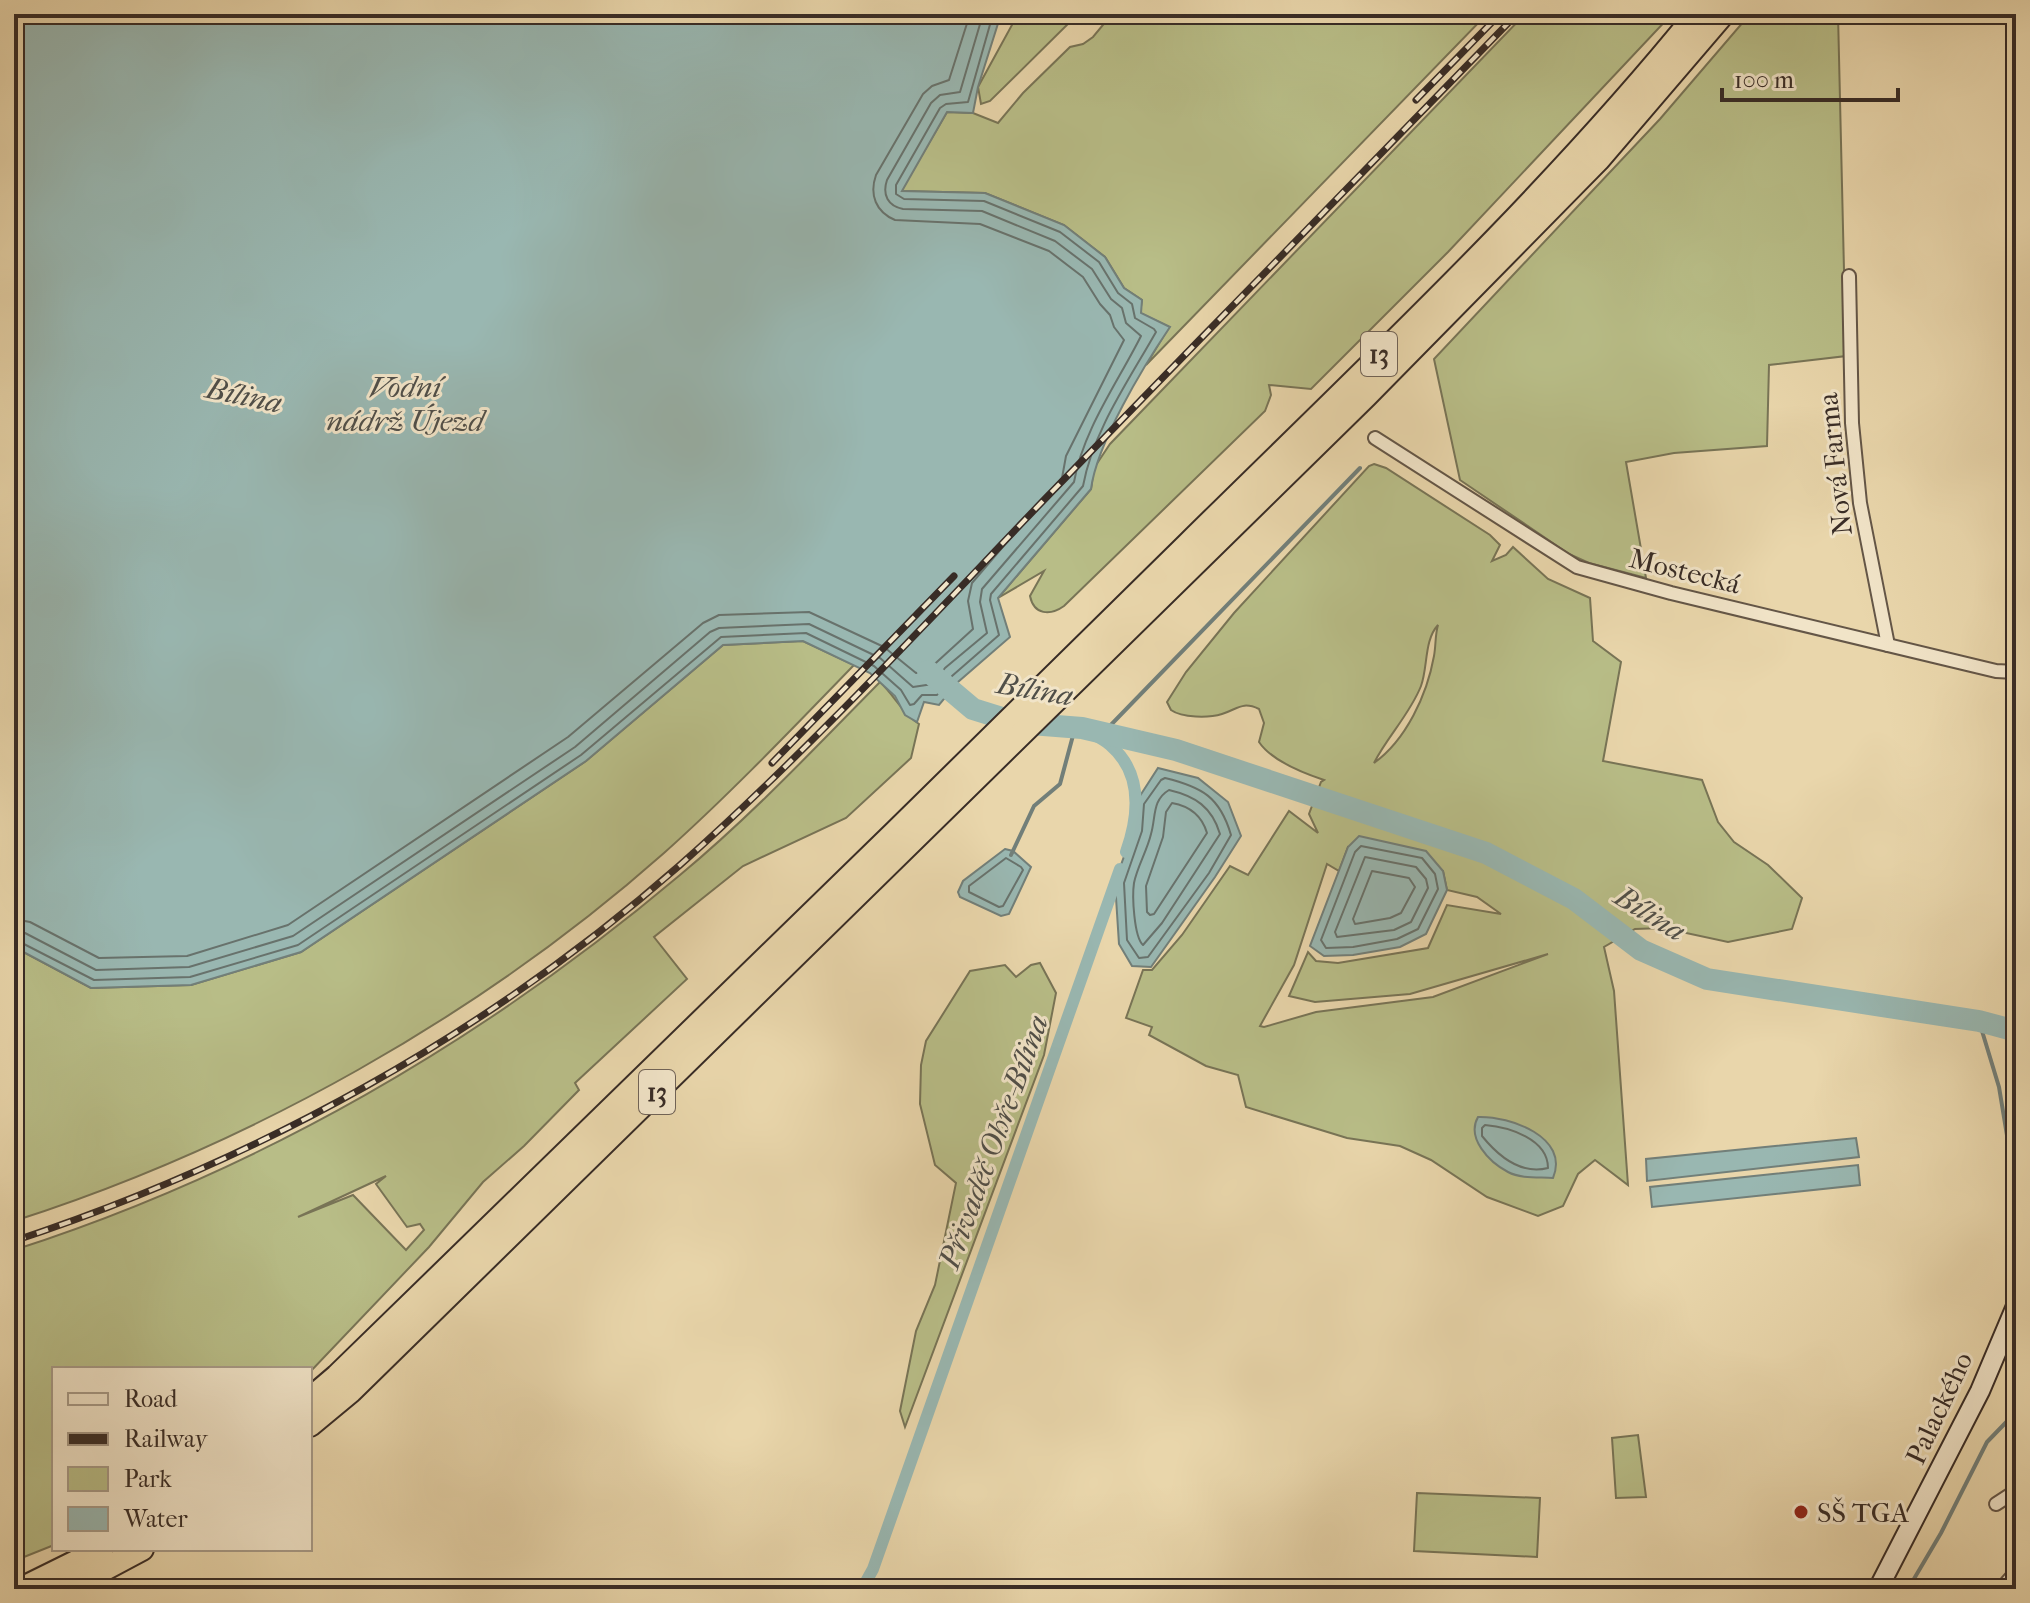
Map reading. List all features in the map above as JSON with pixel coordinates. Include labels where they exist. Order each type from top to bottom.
[{"type":"highway","name":"13","points":[[312,1397],[1048,682],[1524,209],[1697,14]]},
{"type":"highway","name":"13","points":[[312,1423],[351,1391],[1366,396],[1598,160],[1723,14]]},
{"type":"highway","points":[[21,1589],[98,1551]]},
{"type":"highway","points":[[67,1589],[138,1551]]},
{"type":"street","name":"Nová Farma","points":[[1849,276],[1852,423],[1860,503],[1888,645]]},
{"type":"street","name":"Mostecká","points":[[1375,438],[1577,567],[1671,593],[1996,671],[2016,672]]},
{"type":"street","name":"Palackého","points":[[1878,1589],[1980,1391],[2016,1306]]},
{"type":"street","points":[[1996,1504],[2016,1491]]},
{"type":"street","points":[[2001,1589],[2016,1572]]},
{"type":"green space","points":[[1018,14],[1078,14],[990,101],[981,104],[978,87]]},
{"type":"green space","points":[[1112,14],[1487,14],[1146,365],[1169,327],[1140,313],[1142,300],[1124,288],[1105,257],[1064,225],[985,193],[901,191],[947,112],[973,113],[998,123],[1023,93],[1070,47],[1083,44],[1093,37]]},
{"type":"green space","points":[[1525,14],[1672,14],[1448,252],[1311,389],[1269,385],[1271,395],[1265,411],[1064,606],[1043,612],[1032,602],[1030,596],[1044,571],[998,598],[1091,489],[1094,468],[1110,444]]},
{"type":"green space","points":[[1750,14],[1838,14],[1846,356],[1769,365],[1767,446],[1674,453],[1626,462],[1646,578],[1589,563],[1569,554],[1460,480],[1434,359],[1660,119]]},
{"type":"green space","points":[[1374,464],[1386,468],[1490,535],[1500,545],[1492,561],[1506,555],[1513,547],[1548,579],[1590,598],[1593,641],[1621,662],[1603,761],[1702,780],[1718,822],[1734,842],[1768,865],[1802,898],[1792,929],[1728,942],[1663,928],[1635,929],[1604,947],[1614,991],[1628,1185],[1595,1160],[1578,1174],[1563,1206],[1538,1216],[1487,1197],[1431,1160],[1400,1146],[1347,1138],[1246,1107],[1238,1075],[1206,1066],[1149,1035],[1152,1027],[1126,1018],[1143,970],[1152,970],[1182,935],[1230,866],[1248,875],[1289,811],[1318,833],[1309,814],[1324,780],[1288,765],[1264,749],[1259,742],[1264,723],[1259,709],[1244,706],[1217,715],[1182,715],[1171,710],[1167,702],[1186,672],[1234,613]],"holes":[[[1438,625],[1431,671],[1420,701],[1396,742],[1374,763],[1421,686],[1430,638]],[[1348,847],[1443,871],[1447,890],[1477,897],[1501,914],[1447,905],[1428,948],[1338,963],[1316,961],[1308,952],[1289,996],[1315,1002],[1410,994],[1548,954],[1433,997],[1316,1012],[1260,1026],[1294,965],[1327,864],[1339,871]]]},
{"type":"green space","points":[[803,641],[854,665],[664,853],[593,913],[518,969],[358,1070],[274,1115],[188,1155],[14,1221],[14,947],[91,988],[191,985],[301,952],[586,761],[723,645]]},
{"type":"green space","points":[[880,682],[919,724],[911,758],[846,818],[743,866],[654,937],[687,979],[575,1083],[579,1090],[483,1182],[429,1247],[312,1370],[312,1367],[52,1367],[52,1546],[14,1561],[14,1250],[105,1218],[194,1181],[365,1095],[447,1046],[605,936],[680,875],[757,805]],"holes":[[[386,1176],[376,1184],[407,1227],[420,1224],[424,1230],[406,1250],[353,1195],[298,1217]]]},
{"type":"green space","points":[[1040,963],[1056,993],[1044,1055],[905,1427],[900,1411],[916,1331],[935,1285],[956,1183],[935,1165],[920,1104],[921,1065],[926,1041],[970,971],[1005,965],[1016,977],[1031,965]]},
{"type":"green space","points":[[1638,1435],[1646,1497],[1616,1498],[1612,1438]]},
{"type":"green space","points":[[1417,1493],[1540,1498],[1537,1557],[1414,1551]]},
{"type":"water","name":"Vodní nádrž Újezd","points":[[14,14],[1001,14],[973,113],[947,112],[902,191],[985,193],[1064,225],[1105,257],[1124,288],[1142,300],[1141,313],[1170,327],[1112,428],[1095,470],[1091,489],[998,598],[1010,637],[958,682],[939,705],[924,702],[917,722],[905,715],[895,696],[870,673],[803,641],[723,645],[586,761],[301,952],[191,985],[91,988],[14,947]]},
{"type":"water","points":[[1158,768],[1198,778],[1228,802],[1241,836],[1151,967],[1132,966],[1119,944],[1115,882],[1134,828],[1136,802]]},
{"type":"water","points":[[1359,836],[1426,851],[1443,871],[1447,890],[1426,934],[1400,947],[1353,955],[1324,956],[1310,946],[1348,847]]},
{"type":"water","points":[[1005,849],[1013,851],[1031,867],[1009,914],[1001,916],[960,897],[958,892],[963,881]]},
{"type":"water","points":[[1478,1117],[1506,1120],[1545,1140],[1553,1151],[1556,1164],[1553,1178],[1519,1176],[1494,1162],[1477,1141],[1475,1125]]},
{"type":"water","points":[[1856,1138],[1859,1157],[1647,1181],[1646,1159]]},
{"type":"water","points":[[1858,1165],[1860,1185],[1652,1207],[1650,1187]]},
{"type":"waterway","points":[[1104,732],[1360,468]]},
{"type":"waterway","name":"Bílina","points":[[928,671],[973,709],[1018,723],[1082,728],[1176,750],[1486,853],[1574,899],[1641,950],[1707,979],[1979,1021],[2016,1031]]},
{"type":"waterway","points":[[1011,855],[1034,806],[1060,784],[1075,728]]},
{"type":"waterway","name":"Přivaděč Ohře-Bílina","points":[[1082,728],[1121,756],[1133,781],[1134,824],[1126,852]]},
{"type":"waterway","name":"Přivaděč Ohře-Bílina","points":[[862,1589],[873,1569],[1120,869]]},
{"type":"waterway","points":[[1979,1021],[1999,1087],[2016,1190]]},
{"type":"waterway","points":[[1908,1589],[1941,1533],[1987,1442],[2016,1412]]},
{"type":"railway","points":[[1416,100],[1500,14]]},
{"type":"railway","points":[[14,1241],[104,1209],[193,1172],[366,1086],[449,1037],[529,984],[606,926],[680,865],[820,732],[1517,14]]},
{"type":"railway","points":[[772,763],[954,576]]},
{"type":"place","name":"SŠ TGA","points":[[1801,1512]]}]
